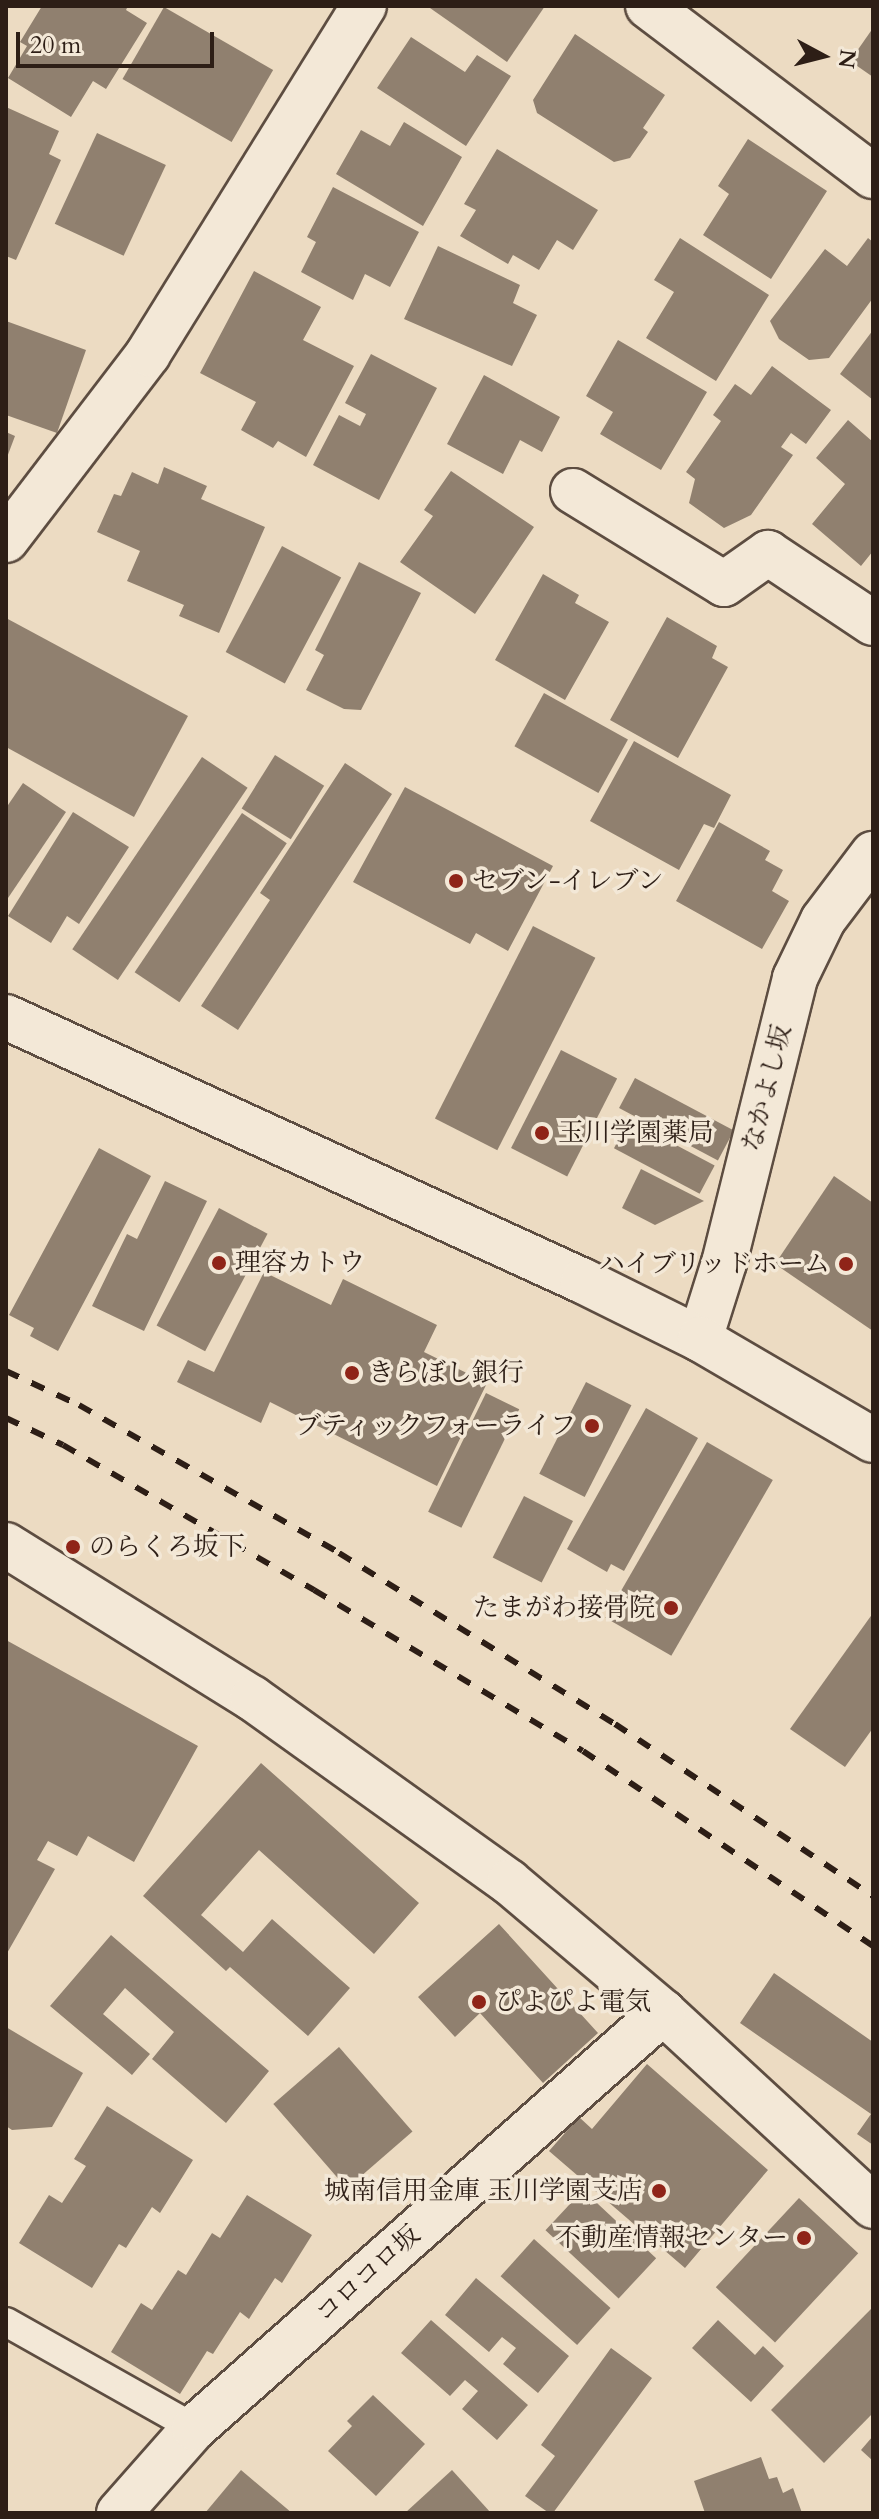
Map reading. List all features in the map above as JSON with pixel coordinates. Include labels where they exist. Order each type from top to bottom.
[{"type":"street","points":[[6,540],[148,354],[364,6]]},
{"type":"street","points":[[648,6],[873,176]]},
{"type":"street","points":[[573,491],[724,584],[768,553],[873,623]]},
{"type":"street","name":"なかよし坂","points":[[700,1339],[724,1263],[795,978],[823,920],[873,854]]},
{"type":"street","points":[[6,1017],[569,1274],[700,1339],[873,1440]]},
{"type":"street","points":[[6,1545],[252,1698],[509,1882],[663,2012],[873,2206]]},
{"type":"street","name":"コロコロ坂","points":[[119,2513],[194,2428],[663,2012]]},
{"type":"lane","points":[[6,2322],[194,2428]]},
{"type":"building","points":[[42,6],[128,6],[126,10],[147,23],[106,89],[93,81],[71,117],[8,78],[27,46],[20,42]]},
{"type":"building","points":[[545,6],[507,62],[430,8]]},
{"type":"building","points":[[164,7],[273,70],[232,142],[122,79]]},
{"type":"building","points":[[873,28],[873,77],[850,61]]},
{"type":"building","points":[[575,34],[665,95],[643,128],[648,132],[630,158],[614,162],[537,113],[533,100]]},
{"type":"building","points":[[411,37],[465,72],[477,55],[511,76],[466,146],[377,88]]},
{"type":"building","points":[[6,107],[59,131],[49,154],[61,160],[16,260],[6,256]]},
{"type":"building","points":[[404,122],[462,157],[423,226],[336,174],[361,130],[390,146]]},
{"type":"building","points":[[97,133],[166,165],[124,256],[55,224]]},
{"type":"building","points":[[748,139],[827,191],[771,279],[703,235],[729,194],[718,186]]},
{"type":"building","points":[[497,149],[598,210],[573,250],[557,240],[539,270],[513,255],[508,264],[460,236],[476,210],[464,204]]},
{"type":"building","points":[[333,187],[419,232],[390,287],[365,274],[353,300],[301,272],[316,242],[307,237]]},
{"type":"building","points":[[680,238],[769,295],[716,381],[646,338],[674,292],[654,280]]},
{"type":"building","points":[[868,238],[873,242],[873,298],[829,358],[809,360],[779,339],[770,321],[825,249],[847,266]]},
{"type":"building","points":[[438,246],[520,285],[513,303],[537,315],[512,366],[404,319]]},
{"type":"building","points":[[254,271],[321,307],[303,340],[354,366],[306,457],[278,441],[273,448],[241,430],[256,402],[200,373]]},
{"type":"building","points":[[6,321],[86,350],[57,433],[6,415]]},
{"type":"building","points":[[873,330],[873,400],[840,374]]},
{"type":"building","points":[[618,340],[707,392],[661,470],[600,434],[613,412],[586,396]]},
{"type":"building","points":[[371,354],[437,388],[379,500],[313,465],[339,415],[360,426],[366,414],[345,403]]},
{"type":"building","points":[[772,366],[831,410],[806,444],[791,433],[781,447],[793,455],[751,515],[724,528],[689,503],[695,479],[686,472],[721,421],[713,415],[735,384],[751,395]]},
{"type":"building","points":[[484,375],[560,417],[542,452],[520,440],[503,474],[447,444]]},
{"type":"building","points":[[848,420],[873,442],[873,551],[861,566],[812,524],[845,484],[816,458]]},
{"type":"building","points":[[6,432],[15,436],[6,460]]},
{"type":"building","points":[[164,467],[207,486],[201,499],[265,527],[219,633],[179,616],[184,605],[127,581],[140,551],[97,532],[114,494],[121,496],[132,472],[158,484]]},
{"type":"building","points":[[451,471],[534,527],[475,614],[400,562],[433,516],[424,510]]},
{"type":"building","points":[[282,546],[341,577],[285,683],[226,652]]},
{"type":"building","points":[[359,562],[421,593],[361,710],[344,709],[306,690],[324,655],[315,650]]},
{"type":"building","points":[[543,574],[579,595],[575,603],[609,622],[565,700],[495,660]]},
{"type":"building","points":[[667,617],[717,646],[712,658],[728,667],[678,758],[610,720]]},
{"type":"building","points":[[6,618],[188,716],[134,817],[6,747]]},
{"type":"building","points":[[544,693],[628,740],[598,793],[514,746]]},
{"type":"building","points":[[634,741],[731,795],[714,828],[704,824],[679,870],[590,821]]},
{"type":"building","points":[[275,755],[324,786],[291,839],[242,808]]},
{"type":"building","points":[[202,757],[248,788],[118,980],[72,949]]},
{"type":"building","points":[[345,763],[392,794],[238,1030],[201,1006],[270,900],[260,893]]},
{"type":"building","points":[[23,783],[66,812],[6,901],[6,808]]},
{"type":"building","points":[[405,787],[553,866],[508,951],[476,933],[470,944],[353,882]]},
{"type":"building","points":[[73,812],[129,847],[79,924],[67,916],[51,943],[8,916]]},
{"type":"building","points":[[242,813],[287,843],[179,1002],[135,972]]},
{"type":"building","points":[[719,822],[770,851],[765,860],[783,870],[772,891],[789,901],[762,949],[676,901]]},
{"type":"building","points":[[533,926],[595,958],[497,1150],[435,1118]]},
{"type":"building","points":[[561,1050],[617,1079],[567,1177],[511,1148]]},
{"type":"building","points":[[635,1078],[734,1131],[718,1161],[619,1108]]},
{"type":"building","points":[[629,1120],[715,1166],[700,1194],[614,1148]]},
{"type":"building","points":[[99,1148],[151,1176],[58,1351],[30,1336],[34,1328],[9,1315]]},
{"type":"building","points":[[641,1169],[704,1201],[655,1225],[622,1208]]},
{"type":"building","points":[[834,1176],[873,1203],[873,1331],[775,1264]]},
{"type":"building","points":[[165,1181],[207,1201],[144,1331],[92,1306],[127,1234],[137,1239]]},
{"type":"building","points":[[219,1208],[268,1234],[205,1351],[157,1325]]},
{"type":"building","points":[[264,1272],[331,1305],[343,1279],[437,1325],[424,1352],[487,1383],[437,1486],[270,1402],[261,1423],[177,1382],[188,1360],[214,1372]]},
{"type":"building","points":[[586,1382],[631,1405],[585,1497],[539,1474]]},
{"type":"building","points":[[486,1393],[519,1409],[461,1528],[428,1512]]},
{"type":"building","points":[[646,1408],[698,1438],[624,1571],[611,1564],[607,1572],[567,1549]]},
{"type":"building","points":[[707,1442],[773,1480],[671,1656],[606,1618]]},
{"type":"building","points":[[524,1496],[573,1521],[542,1582],[493,1557]]},
{"type":"building","points":[[873,1613],[873,1728],[845,1767],[790,1729]]},
{"type":"building","points":[[6,1640],[198,1746],[134,1862],[88,1836],[77,1856],[48,1841],[37,1860],[55,1869],[6,1955]]},
{"type":"building","points":[[261,1763],[419,1903],[374,1954],[259,1850],[201,1915],[243,1952],[272,1919],[350,1988],[308,2036],[230,1967],[226,1971],[143,1896]]},
{"type":"building","points":[[499,1924],[598,2033],[543,2083],[480,2013],[455,2037],[418,1997]]},
{"type":"building","points":[[111,1935],[269,2071],[226,2123],[152,2059],[174,2032],[125,1988],[103,2014],[150,2054],[132,2075],[50,2006]]},
{"type":"building","points":[[774,1973],[873,2042],[873,2145],[857,2134],[871,2114],[740,2023]]},
{"type":"building","points":[[6,2027],[83,2073],[52,2127],[12,2130],[6,2126]]},
{"type":"building","points":[[339,2047],[412,2132],[347,2189],[273,2104]]},
{"type":"building","points":[[647,2064],[768,2170],[685,2268],[549,2151],[579,2117],[592,2129]]},
{"type":"building","points":[[107,2106],[193,2160],[160,2213],[152,2207],[126,2248],[119,2244],[92,2288],[19,2243],[49,2195],[62,2203],[86,2166],[74,2159]]},
{"type":"building","points":[[583,2190],[656,2258],[619,2298],[545,2230]]},
{"type":"building","points":[[247,2195],[312,2235],[282,2283],[275,2278],[249,2319],[240,2312],[213,2354],[207,2351],[180,2394],[111,2352],[141,2303],[152,2310],[178,2270],[186,2275],[212,2233],[220,2238]]},
{"type":"building","points":[[799,2198],[858,2253],[775,2342],[716,2287]]},
{"type":"building","points":[[534,2239],[611,2308],[577,2345],[501,2276]]},
{"type":"building","points":[[476,2278],[569,2356],[538,2393],[503,2364],[516,2348],[502,2337],[489,2352],[445,2315]]},
{"type":"building","points":[[873,2307],[873,2413],[824,2463],[771,2410]]},
{"type":"building","points":[[431,2320],[528,2405],[497,2440],[462,2409],[478,2391],[465,2380],[450,2396],[401,2353]]},
{"type":"building","points":[[718,2320],[755,2355],[763,2346],[784,2366],[751,2402],[692,2348]]},
{"type":"building","points":[[611,2348],[652,2378],[553,2513],[549,2513],[525,2496],[555,2456],[541,2445]]},
{"type":"building","points":[[373,2395],[425,2444],[376,2496],[328,2451],[352,2426],[347,2421]]},
{"type":"building","points":[[873,2436],[873,2461],[861,2450]]},
{"type":"building","points":[[761,2457],[769,2479],[777,2477],[783,2493],[793,2488],[802,2513],[705,2513],[694,2481]]},
{"type":"building","points":[[241,2470],[292,2513],[205,2513]]},
{"type":"building","points":[[452,2470],[491,2513],[405,2513]]},
{"type":"railway","points":[[6,1371],[79,1405],[339,1553],[615,1724],[873,1896]]},
{"type":"railway","points":[[6,1418],[63,1445],[583,1751],[873,1946]]},
{"type":"place","name":"セブン-イレブン","points":[[456,881]]},
{"type":"place","name":"玉川学園薬局","points":[[542,1133]]},
{"type":"place","name":"理容カトウ","points":[[219,1263]]},
{"type":"place","name":"ハイブリッドホーム","points":[[846,1264]]},
{"type":"place","name":"きらぼし銀行","points":[[352,1373]]},
{"type":"place","name":"ブティックフォーライフ","points":[[592,1426]]},
{"type":"place","name":"のらくろ坂下","points":[[73,1547]]},
{"type":"place","name":"たまがわ接骨院","points":[[671,1608]]},
{"type":"place","name":"ぴよぴよ電気","points":[[479,2002]]},
{"type":"place","name":"城南信用金庫 玉川学園支店","points":[[659,2191]]},
{"type":"place","name":"不動産情報センター","points":[[804,2238]]}]
